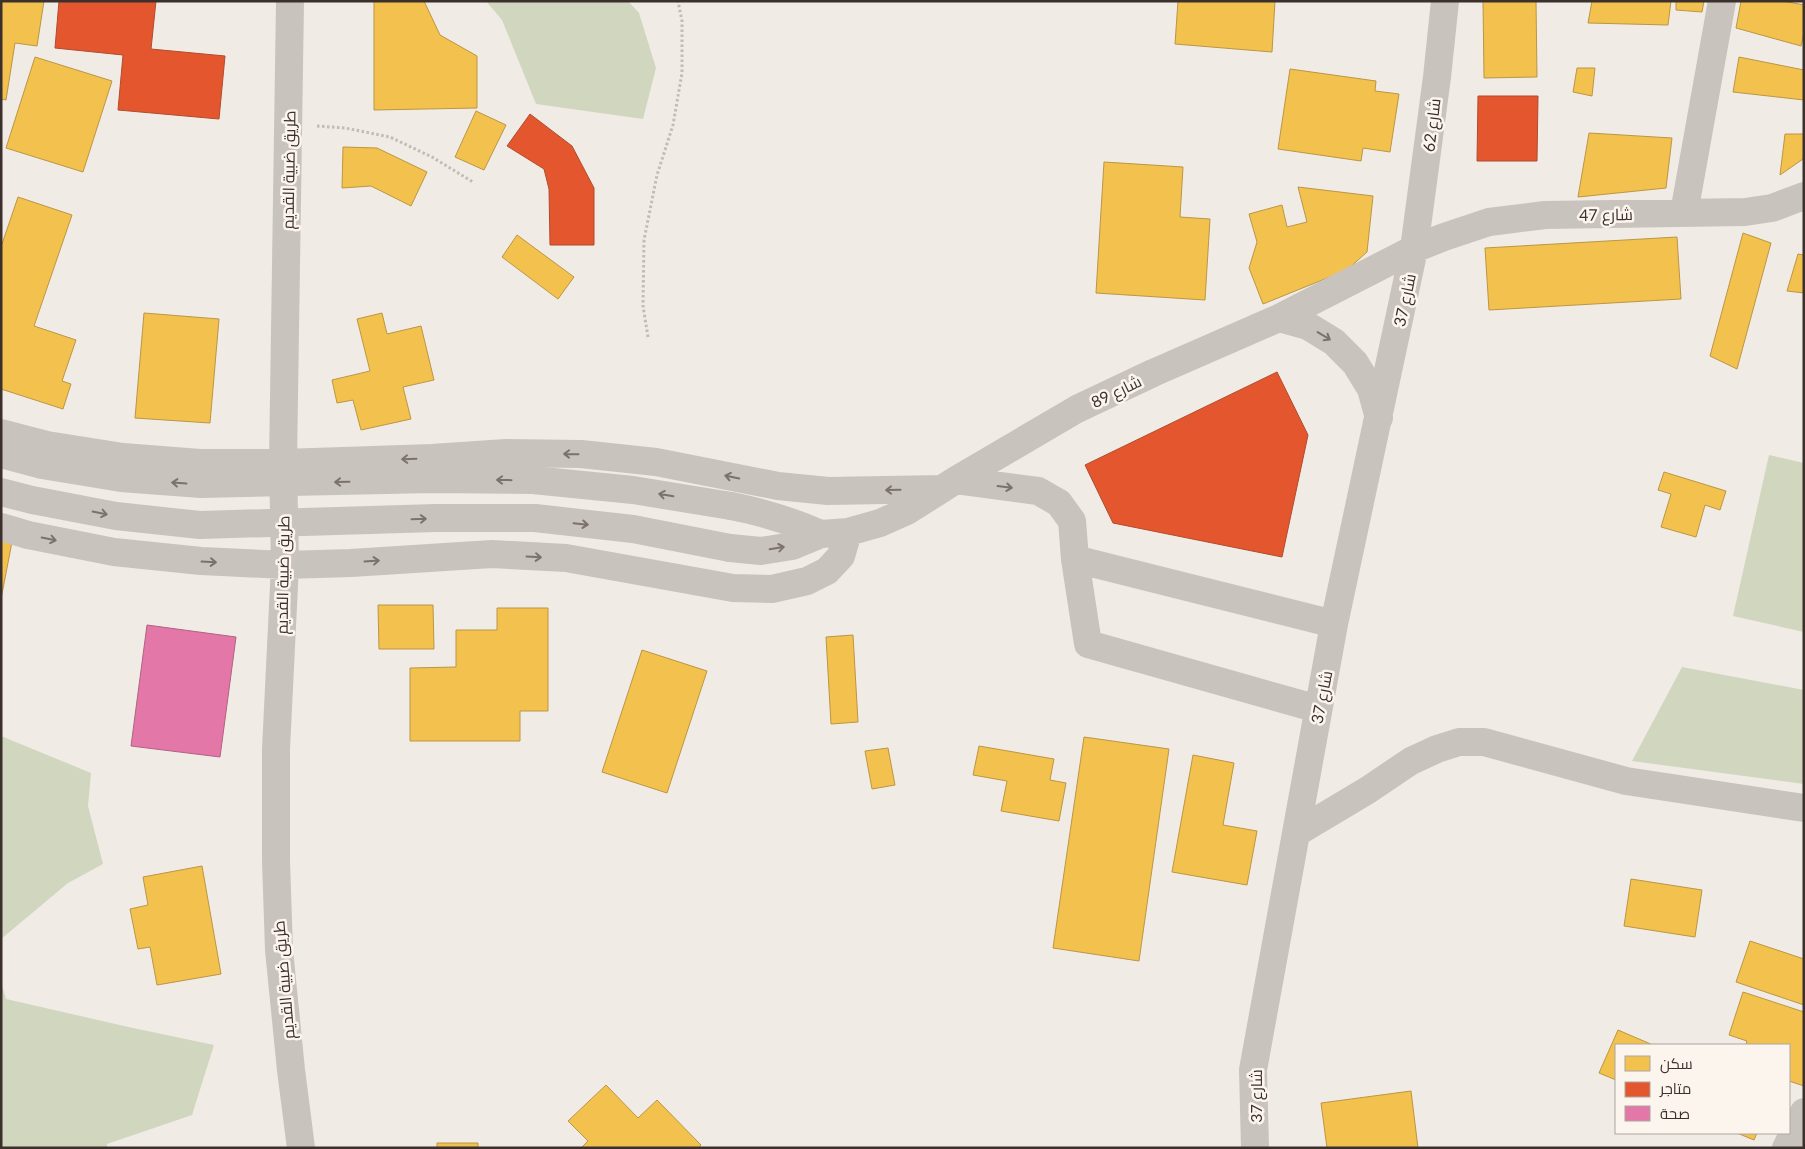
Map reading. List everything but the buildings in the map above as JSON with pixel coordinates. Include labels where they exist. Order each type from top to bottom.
[{"type":"street","name":"طريق ضبية القديم","points":[[290,1],[283,462],[285,565],[276,749],[276,861],[279,950],[301,1148]]},
{"type":"street","name":"شارع 62","points":[[1414,250],[1445,1]]},
{"type":"street","points":[[1684,213],[1722,1]]},
{"type":"street","name":"شارع 47","points":[[1414,250],[1444,237],[1489,222],[1546,215],[1754,210],[1772,208],[1803,198]]},
{"type":"street","name":"شارع 89","points":[[821,534],[848,532],[880,523],[907,511],[1077,409],[1153,372],[1279,318],[1414,250]]},
{"type":"street","name":"شارع 37","points":[[1255,1148],[1253,1070],[1334,624],[1414,250]]},
{"type":"street","points":[[1279,318],[1308,326],[1334,342],[1355,363],[1371,389],[1379,418]]},
{"type":"street","points":[[1,433],[47,445],[123,457],[200,462],[432,458],[506,453],[581,454],[656,462],[778,486],[828,491],[949,485],[1038,491],[1059,503],[1072,520],[1088,644],[1318,709]]},
{"type":"street","points":[[1,454],[42,465],[122,478],[201,484],[433,479],[533,480],[633,490],[731,506],[770,514],[792,521],[821,534]]},
{"type":"street","points":[[1,492],[116,516],[200,525],[436,518],[534,518],[633,529],[730,548],[761,551],[792,546],[821,534]]},
{"type":"street","points":[[1,528],[114,552],[200,561],[285,565],[352,563],[492,554],[566,558],[733,588],[772,589],[807,581],[827,572],[841,556],[848,532]]},
{"type":"street","points":[[1076,559],[1334,624]]},
{"type":"street","points":[[1296,833],[1368,790],[1411,761],[1437,749],[1459,742],[1484,742],[1626,781],[1804,808]]},
{"type":"street","points":[[1786,1148],[1804,1112]]},
{"type":"path","points":[[648,337],[643,306],[644,240],[656,175],[673,125],[682,73],[682,21],[678,1]]},
{"type":"path","points":[[289,125],[345,128],[390,137],[432,157],[474,182]]},
{"type":"green space","points":[[486,1],[628,1],[639,13],[656,68],[643,119],[536,104],[502,20]]},
{"type":"green space","points":[[1769,455],[1804,463],[1804,632],[1733,616]]},
{"type":"green space","points":[[1682,667],[1804,690],[1804,784],[1632,761]]},
{"type":"green space","points":[[1,736],[91,773],[88,806],[103,864],[68,883],[1,939]]},
{"type":"green space","points":[[1,982],[6,999],[214,1045],[192,1115],[107,1144],[107,1148],[1,1148]]}]
